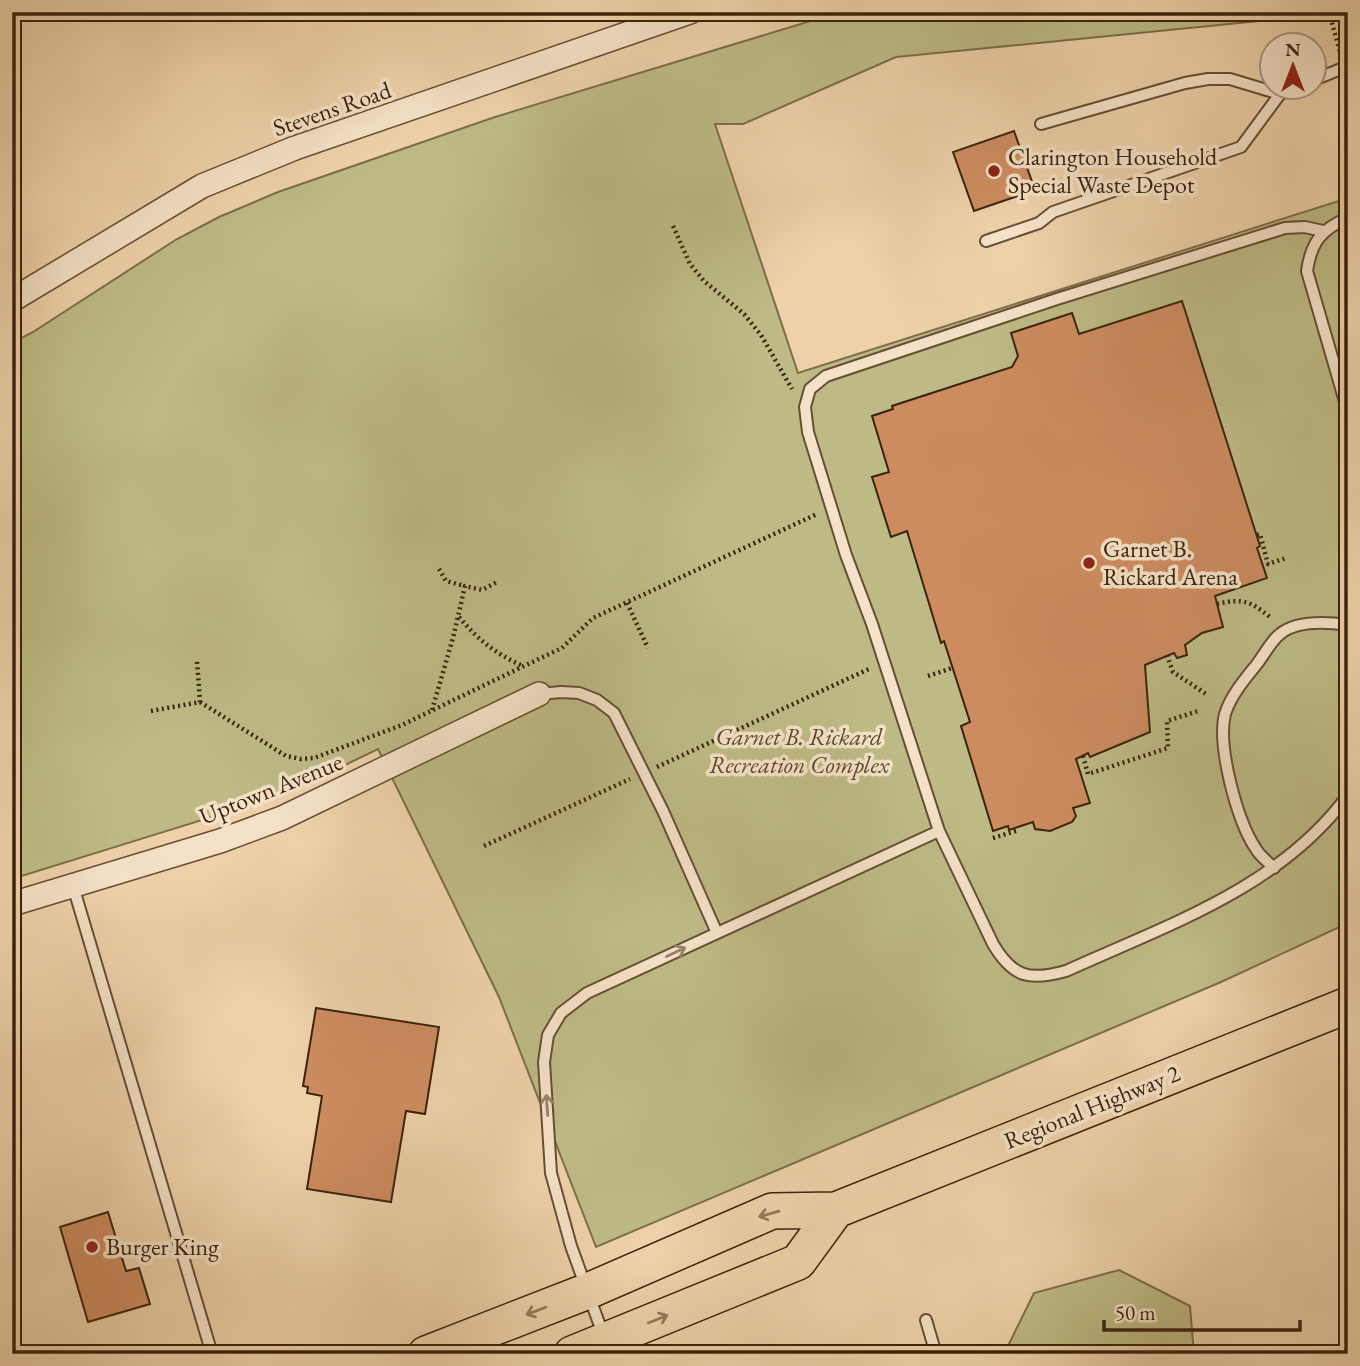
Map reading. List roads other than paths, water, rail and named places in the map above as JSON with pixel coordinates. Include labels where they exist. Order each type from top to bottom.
[{"type":"main road","name":"Regional Highway 2","points":[[426,1354],[588,1292],[772,1212],[836,1210],[1347,1005]]},
{"type":"main road","points":[[572,1354],[798,1262],[836,1210]]},
{"type":"street","name":"Stevens Road","points":[[12,300],[202,186],[295,148],[690,12]]},
{"type":"street","name":"Uptown Avenue","points":[[12,904],[220,841],[282,818],[539,694]]},
{"type":"lane","points":[[1328,74],[1348,66]]},
{"type":"lane","points":[[1041,124],[1185,83],[1208,79],[1230,79],[1258,87]]},
{"type":"lane","points":[[986,241],[1039,223],[1053,212],[1241,147],[1274,102]]},
{"type":"lane","points":[[1348,218],[1323,232],[1310,253],[1307,271],[1348,412]]},
{"type":"lane","points":[[1323,232],[1305,227],[1285,228],[1057,299],[826,376],[810,389],[805,407],[808,432],[842,544],[872,624],[939,831],[1003,962],[1030,977],[1066,971],[1234,895],[1274,868],[1331,818],[1348,795]]},
{"type":"lane","points":[[1274,868],[1256,850],[1245,828],[1226,767],[1223,738],[1225,715],[1234,694],[1280,633],[1299,625],[1348,625]]},
{"type":"lane","points":[[539,694],[579,694],[597,700],[614,713],[663,811],[717,933]]},
{"type":"lane","points":[[605,1340],[571,1245],[551,1173],[544,1062],[548,1035],[561,1013],[587,993],[939,831]]},
{"type":"lane","points":[[73,886],[212,1354]]},
{"type":"lane","points":[[926,1320],[936,1354]]},
{"type":"place","name":"Clarington Household Special Waste Depot","points":[[994,171]]},
{"type":"place","name":"Garnet B. Rickard Arena","points":[[1089,563]]},
{"type":"place","name":"Burger King","points":[[92,1247]]},
{"type":"park label","name":"Garnet B. Rickard Recreation Complex","points":[[799,751]]}]
